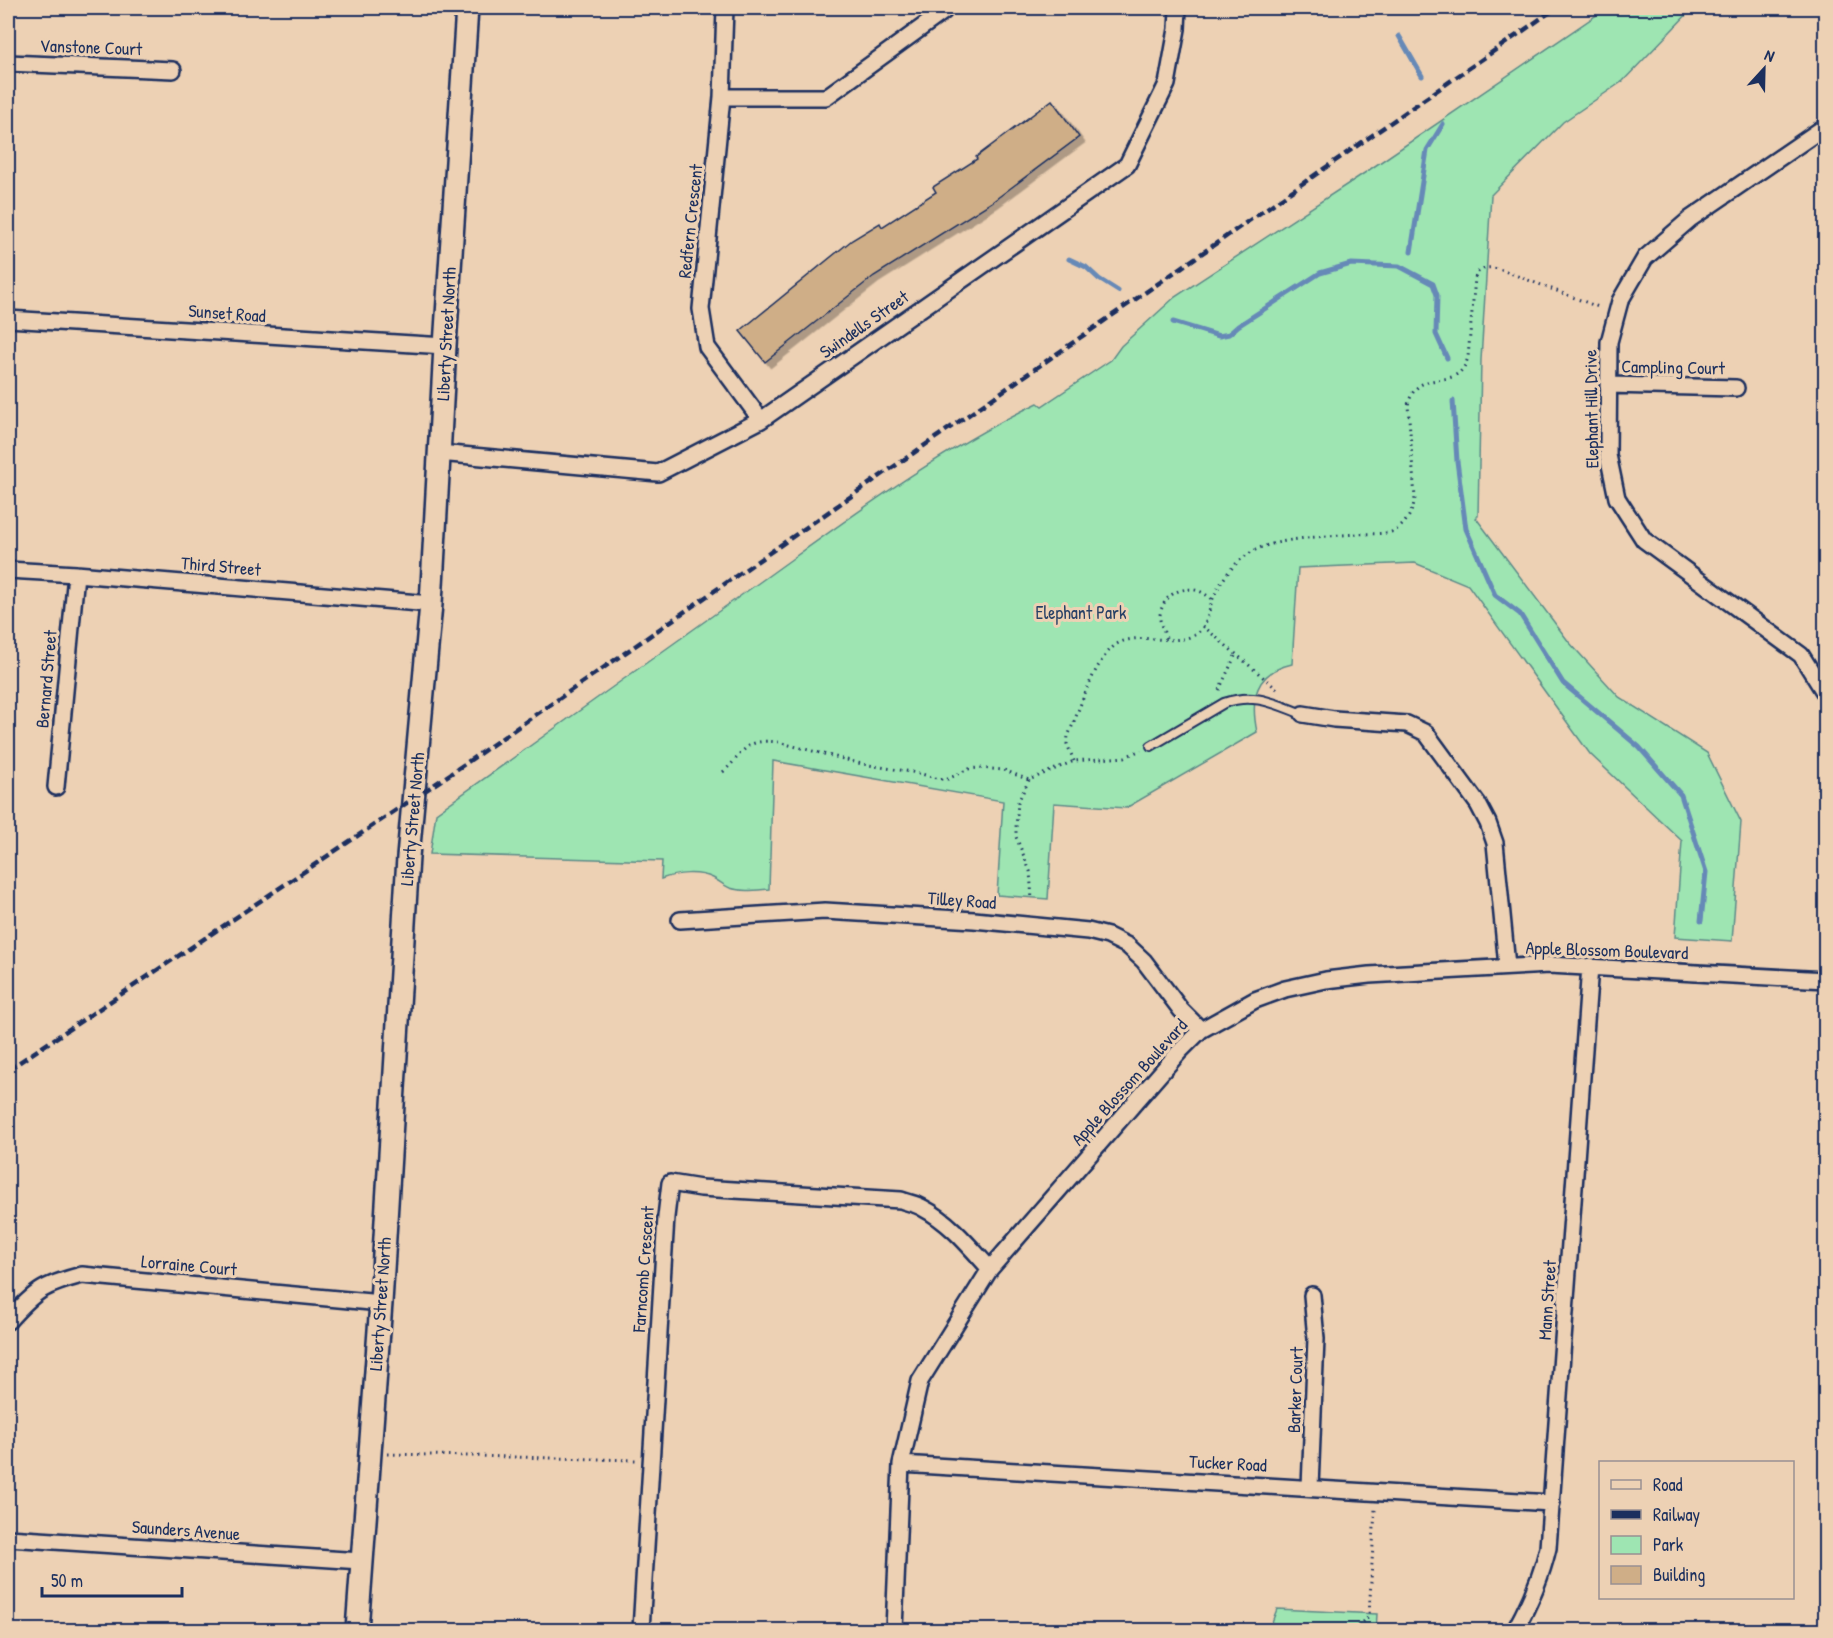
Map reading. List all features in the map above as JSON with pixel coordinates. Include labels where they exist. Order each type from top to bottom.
[{"type":"main road","name":"Liberty Street North","points":[[357,1630],[381,1303],[408,857],[431,604],[467,8]]},
{"type":"street","name":"Redfern Crescent","points":[[725,8],[722,97],[701,309],[707,347],[761,420]]},
{"type":"street","points":[[722,97],[826,97],[942,12],[943,8]]},
{"type":"street","name":"Swindells Street","points":[[439,453],[657,472],[761,420],[1127,165],[1167,84],[1177,29],[1178,8]]},
{"type":"street","name":"Vanstone Court","points":[[8,63],[173,70]]},
{"type":"street","name":"Elephant Hill Drive","points":[[1826,126],[1690,219],[1645,258],[1620,301],[1609,342],[1608,385],[1608,455],[1617,498],[1644,540],[1801,655],[1826,695]]},
{"type":"street","name":"Sunset Road","points":[[8,319],[445,346]]},
{"type":"street","name":"Campling Court","points":[[1608,385],[1736,388]]},
{"type":"street","name":"Third Street","points":[[8,570],[431,604]]},
{"type":"street","name":"Bernard Street","points":[[56,787],[76,574]]},
{"type":"street","points":[[1303,714],[1334,720],[1407,724],[1426,734],[1478,804],[1495,843],[1507,966]]},
{"type":"street","name":"Tilley Road","points":[[680,920],[825,911],[974,920],[1088,931],[1108,936],[1128,946],[1144,961],[1181,1010],[1201,1030]]},
{"type":"street","name":"Apple Blossom Boulevard","points":[[894,1630],[902,1464],[920,1381],[990,1269],[1179,1052],[1201,1030],[1255,1000],[1285,989],[1326,980],[1369,975],[1507,966],[1590,966],[1826,980]]},
{"type":"street","name":"Mann Street","points":[[1515,1630],[1534,1596],[1548,1548],[1590,966]]},
{"type":"street","name":"Farncomb Crescent","points":[[641,1630],[650,1461],[670,1184],[701,1188],[901,1200],[923,1207],[955,1231],[990,1269]]},
{"type":"street","name":"Lorraine Court","points":[[8,1321],[31,1296],[52,1283],[82,1275],[381,1303]]},
{"type":"street","name":"Barker Court","points":[[1310,1487],[1316,1339],[1312,1295]]},
{"type":"street","name":"Tucker Road","points":[[902,1464],[1552,1503]]},
{"type":"street","name":"Saunders Avenue","points":[[8,1538],[361,1561]]},
{"type":"lane","points":[[1151,746],[1224,703],[1247,697],[1267,701],[1303,714]]},
{"type":"path","points":[[1074,761],[1067,744],[1068,736],[1098,667],[1114,646],[1124,640],[1185,638],[1195,634],[1203,626],[1212,600],[1224,577],[1251,551],[1282,542],[1392,532],[1408,517],[1415,498],[1408,405],[1411,392],[1419,384],[1459,374],[1465,369],[1476,278],[1481,269],[1502,270],[1616,315]]},
{"type":"path","points":[[1166,639],[1160,613],[1171,595],[1178,591],[1194,589],[1207,594],[1212,600]]},
{"type":"path","points":[[1203,626],[1303,714]]},
{"type":"path","points":[[1208,714],[1236,654]]},
{"type":"path","points":[[723,772],[754,741],[764,740],[862,764],[918,773],[939,779],[948,779],[968,769],[979,768],[1004,770],[1029,780]]},
{"type":"path","points":[[1032,900],[1030,871],[1016,837],[1017,802],[1029,780],[1074,761],[1125,757],[1151,746]]},
{"type":"path","points":[[369,1453],[650,1461]]},
{"type":"path","points":[[1353,1630],[1369,1616],[1376,1492]]},
{"type":"green space","name":"Elephant Park","points":[[1607,8],[1693,8],[1623,81],[1563,122],[1491,195],[1481,360],[1478,516],[1476,518],[1569,642],[1619,697],[1707,753],[1741,822],[1732,941],[1675,937],[1682,841],[1590,754],[1468,585],[1415,563],[1298,568],[1292,664],[1270,673],[1258,689],[1254,709],[1257,732],[1126,808],[1054,803],[1048,899],[997,895],[1003,801],[773,761],[769,889],[735,889],[713,878],[694,874],[674,875],[661,879],[662,861],[430,854],[436,813],[864,508],[931,463],[1002,421],[1038,403],[1042,406],[1111,360],[1121,346],[1175,297],[1366,172]]},
{"type":"green space","points":[[1277,1609],[1377,1614],[1376,1630],[1269,1630]]},
{"type":"building","points":[[1052,100],[1079,137],[992,202],[874,276],[765,362],[740,331],[852,240],[880,223],[882,227],[936,192],[933,187],[977,159],[976,157]]},
{"type":"waterway","points":[[1399,36],[1422,76]]},
{"type":"waterway","points":[[1411,252],[1427,150],[1443,124]]},
{"type":"waterway","points":[[1069,259],[1086,267],[1118,291]]},
{"type":"waterway","points":[[1173,322],[1219,336],[1229,334],[1320,273],[1351,264],[1399,266],[1433,284],[1437,295],[1436,334],[1447,358]]},
{"type":"waterway","points":[[1453,401],[1457,461],[1466,529],[1495,595],[1520,614],[1563,683],[1639,747],[1681,795],[1706,872],[1701,921]]},
{"type":"railway","points":[[8,1070],[453,772],[1556,8]]}]
